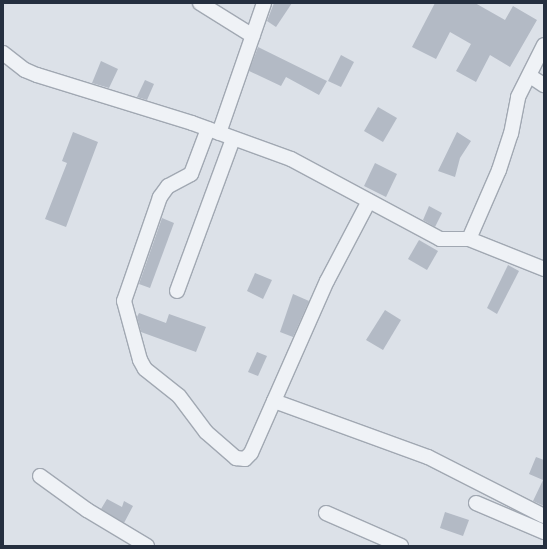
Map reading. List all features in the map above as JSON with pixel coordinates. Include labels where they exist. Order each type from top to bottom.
[{"type":"street","points":[[200,3],[253,36]]},
{"type":"street","points":[[264,3],[253,36],[213,131],[191,174],[168,186],[160,197],[124,301],[126,313],[145,369],[179,396],[206,432],[236,458],[245,459],[251,453],[327,281],[369,201]]},
{"type":"street","points":[[469,239],[500,170],[511,134],[518,97],[530,76],[544,45]]},
{"type":"street","points":[[3,53],[25,70],[38,75],[213,131],[291,159],[440,239],[469,239],[544,269]]},
{"type":"street","points":[[530,76],[544,85]]},
{"type":"street","points":[[177,291],[233,139]]},
{"type":"street","points":[[274,401],[428,457],[544,516]]},
{"type":"street","points":[[40,476],[87,510],[147,546]]},
{"type":"street","points":[[476,503],[544,532]]},
{"type":"street","points":[[326,513],[385,542],[401,546]]},
{"type":"building","points":[[274,3],[292,3],[276,27],[267,21]]},
{"type":"building","points":[[435,3],[475,3],[505,20],[513,6],[537,20],[510,67],[490,55],[476,82],[456,71],[471,44],[450,32],[436,59],[412,47]]},
{"type":"building","points":[[258,47],[327,81],[319,95],[286,77],[281,86],[249,71]]},
{"type":"building","points":[[341,55],[354,62],[341,87],[328,81]]},
{"type":"building","points":[[101,61],[118,69],[109,88],[92,83]]},
{"type":"building","points":[[145,80],[154,84],[147,100],[137,97]]},
{"type":"building","points":[[378,107],[397,118],[383,142],[364,131]]},
{"type":"building","points":[[73,132],[98,142],[66,227],[45,219],[67,163],[62,161]]},
{"type":"building","points":[[457,132],[471,141],[460,158],[455,177],[438,171]]},
{"type":"building","points":[[375,163],[397,174],[386,197],[364,186]]},
{"type":"building","points":[[429,206],[442,213],[435,227],[423,220]]},
{"type":"building","points":[[162,218],[174,223],[150,288],[139,284]]},
{"type":"building","points":[[419,240],[438,251],[427,270],[408,259]]},
{"type":"building","points":[[508,265],[519,271],[497,314],[487,308]]},
{"type":"building","points":[[255,273],[272,280],[263,299],[247,291]]},
{"type":"building","points":[[293,294],[309,301],[293,337],[280,332]]},
{"type":"building","points":[[385,310],[401,320],[383,350],[366,340]]},
{"type":"building","points":[[139,313],[166,323],[169,314],[206,327],[196,352],[141,332],[137,317]]},
{"type":"building","points":[[257,352],[267,356],[258,376],[248,372]]},
{"type":"building","points":[[536,457],[544,460],[544,506],[533,501],[543,480],[529,474]]},
{"type":"building","points":[[107,499],[122,507],[124,501],[133,506],[124,523],[101,509]]},
{"type":"building","points":[[445,512],[469,520],[463,536],[440,528]]}]
